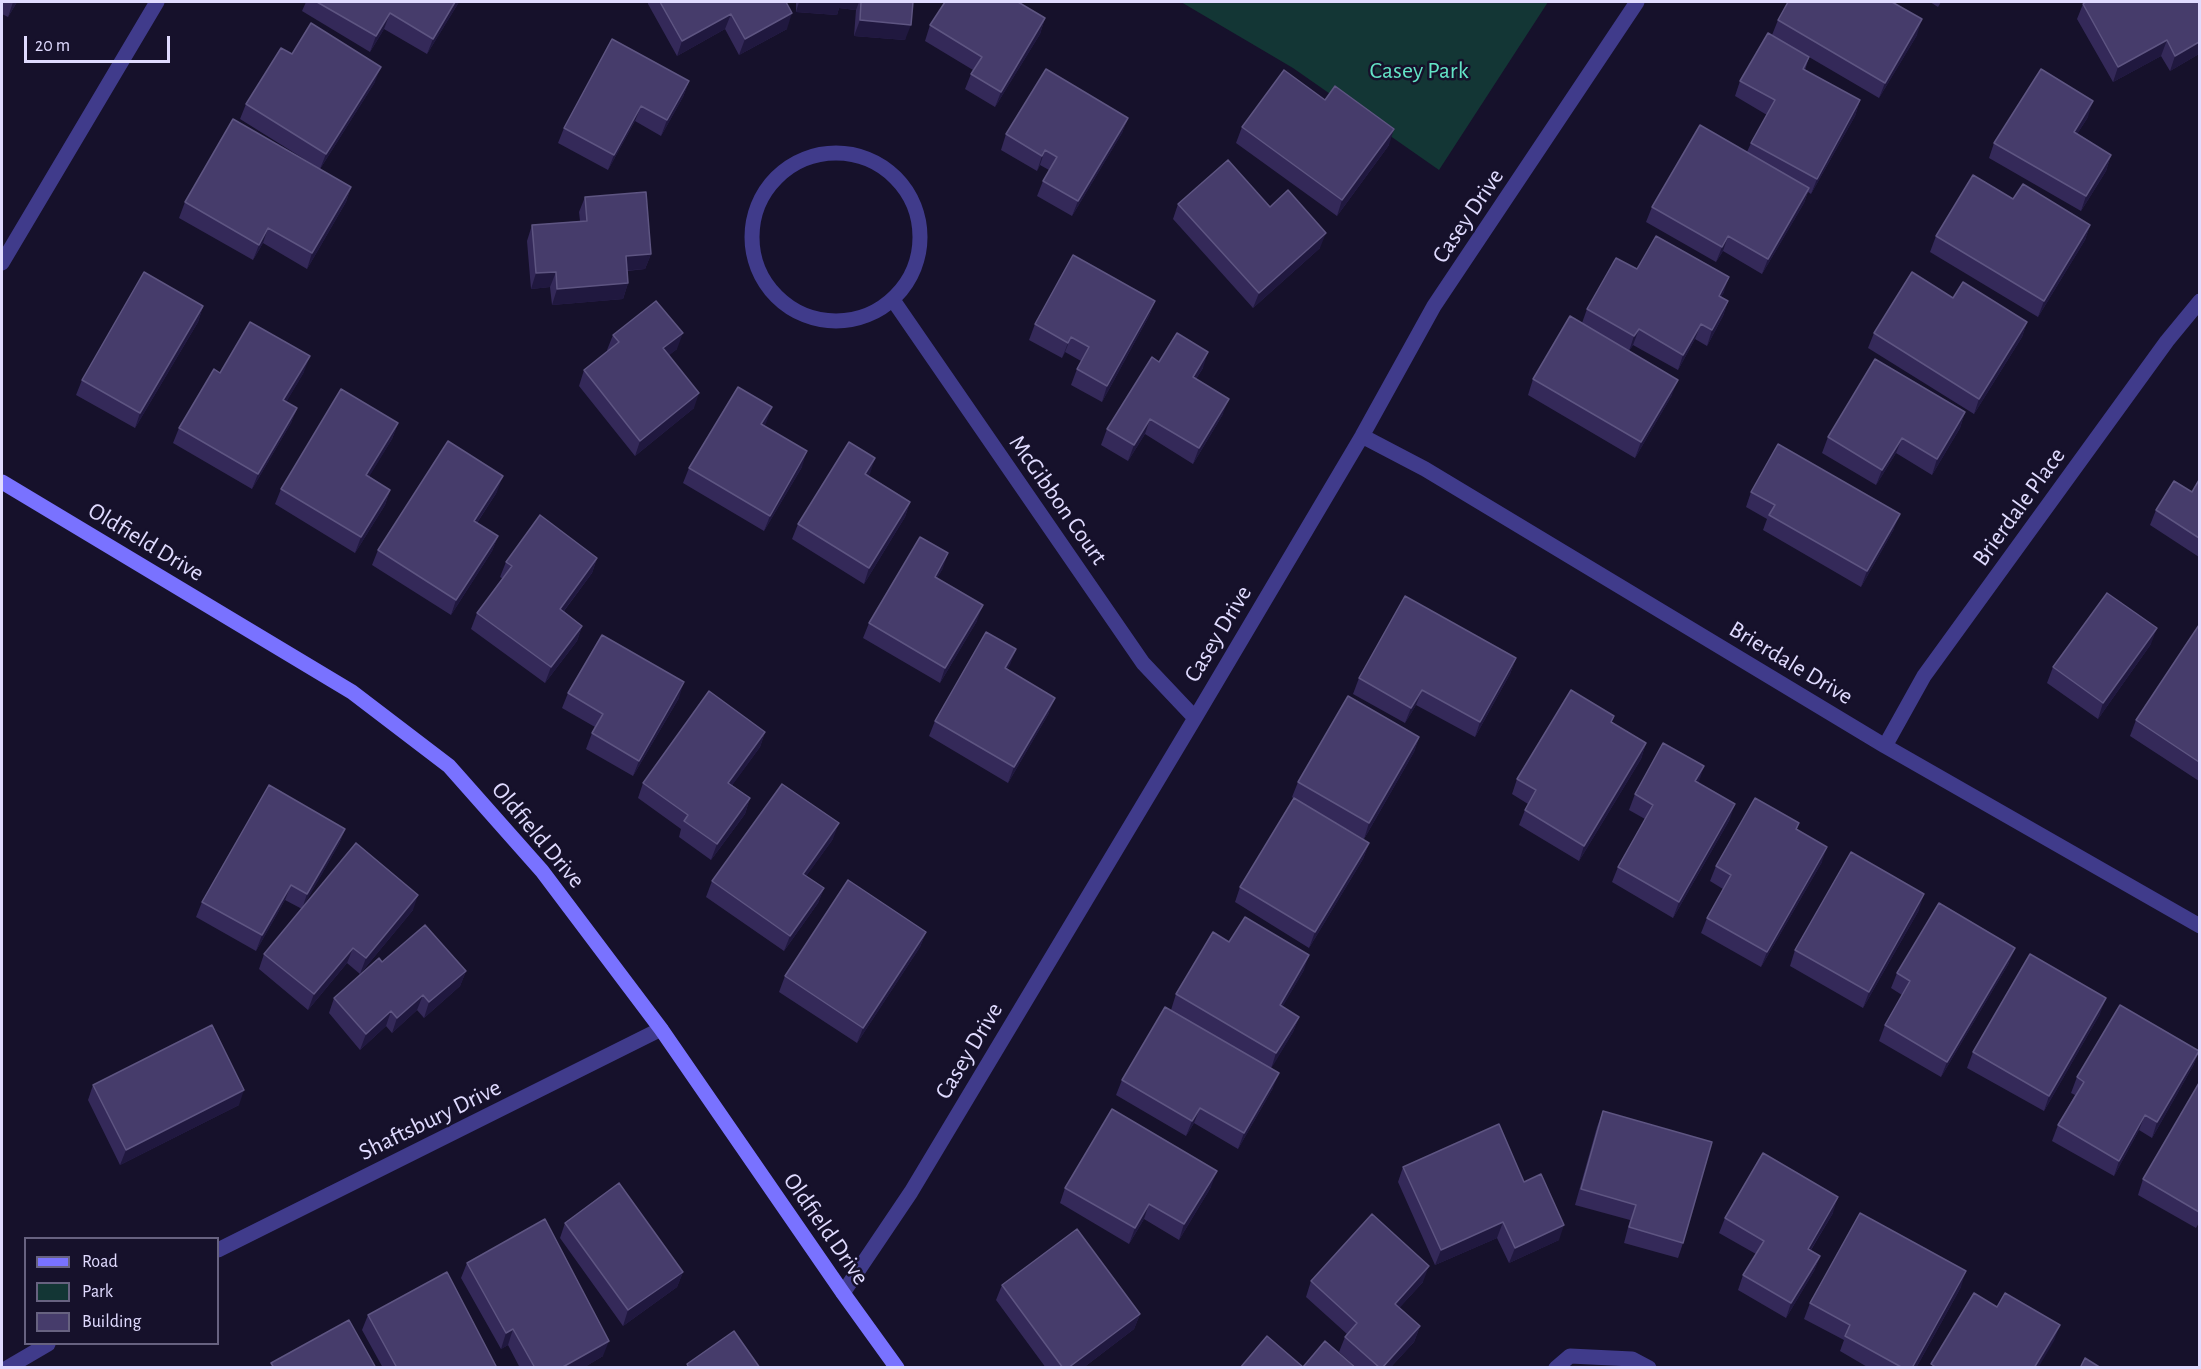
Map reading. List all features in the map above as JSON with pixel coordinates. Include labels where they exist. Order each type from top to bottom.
[{"type":"street","points":[[2,262],[157,2]]},
{"type":"street","name":"Casey Drive","points":[[843,1293],[911,1192],[1195,718],[1362,436],[1434,306],[1637,2]]},
{"type":"street","points":[[833,151],[862,156],[889,170],[909,192],[920,219],[920,249],[911,277],[893,300],[867,316],[838,322],[809,317],[775,296],[759,272],[751,243],[754,213],[776,177],[800,160],[833,151]]},
{"type":"street","name":"McGibbon Court","points":[[893,300],[1143,663],[1195,718]]},
{"type":"street","name":"Brierdale Place","points":[[1885,746],[1924,676],[2167,340],[2199,301]]},
{"type":"street","name":"Brierdale Drive","points":[[1362,436],[1425,470],[1885,746],[2199,926]]},
{"type":"street","name":"Oldfield Drive","points":[[2,482],[352,692],[449,766],[542,871],[661,1029],[897,1368]]},
{"type":"street","name":"Shaftsbury Drive","points":[[219,1250],[661,1029]]},
{"type":"street","points":[[7,1368],[46,1345]]},
{"type":"street","points":[[1556,1368],[1570,1356],[1632,1359],[1649,1368]]},
{"type":"green space","name":"Casey Park","points":[[1181,2],[1548,2],[1439,170],[1293,68]]},
{"type":"building","points":[[317,2],[455,2],[433,39],[390,13],[376,36]]},
{"type":"building","points":[[660,2],[786,2],[792,13],[745,39],[731,14],[682,41]]},
{"type":"building","points":[[861,2],[913,2],[911,25],[860,20]]},
{"type":"building","points":[[945,2],[1018,2],[1045,18],[1001,92],[971,74],[982,57],[930,25]]},
{"type":"building","points":[[1788,2],[1892,2],[1922,19],[1885,83],[1778,20]]},
{"type":"building","points":[[2086,2],[2199,2],[2199,42],[2175,56],[2167,40],[2118,67],[2083,4]]},
{"type":"building","points":[[311,23],[381,67],[326,154],[246,104],[281,48],[292,54]]},
{"type":"building","points":[[1768,33],[1809,57],[1803,69],[1860,100],[1817,179],[1751,143],[1775,100],[1740,81]]},
{"type":"building","points":[[612,39],[689,81],[667,120],[641,106],[614,155],[564,128]]},
{"type":"building","points":[[1046,69],[1128,118],[1078,201],[1043,181],[1057,157],[1045,150],[1042,156],[1006,134]]},
{"type":"building","points":[[2041,69],[2093,101],[2074,132],[2111,155],[2086,196],[1994,143]]},
{"type":"building","points":[[1284,70],[1325,100],[1335,86],[1394,129],[1342,200],[1242,127]]},
{"type":"building","points":[[233,119],[351,187],[312,253],[268,228],[259,245],[185,202]]},
{"type":"building","points":[[1700,125],[1809,188],[1768,259],[1728,236],[1722,247],[1652,207]]},
{"type":"building","points":[[1228,160],[1270,207],[1288,190],[1326,233],[1259,293],[1178,204]]},
{"type":"building","points":[[1973,175],[2013,199],[2023,184],[2090,225],[2044,301],[1936,236]]},
{"type":"building","points":[[646,192],[651,254],[626,256],[628,283],[557,289],[556,272],[536,273],[532,225],[587,221],[585,197]]},
{"type":"building","points":[[1656,236],[1729,277],[1719,296],[1728,301],[1712,330],[1701,324],[1683,355],[1639,329],[1634,336],[1587,309],[1616,258],[1637,269]]},
{"type":"building","points":[[1073,255],[1155,301],[1107,386],[1077,369],[1089,347],[1071,337],[1068,343],[1035,324]]},
{"type":"building","points":[[144,272],[203,306],[140,413],[82,380]]},
{"type":"building","points":[[1912,272],[1953,298],[1963,282],[2027,322],[1979,399],[1874,333]]},
{"type":"building","points":[[656,301],[683,333],[663,348],[699,393],[640,441],[584,370],[619,342],[613,335]]},
{"type":"building","points":[[1570,316],[1678,380],[1641,442],[1533,379]]},
{"type":"building","points":[[250,322],[310,356],[283,400],[297,408],[258,474],[179,428],[214,369],[220,373]]},
{"type":"building","points":[[1177,333],[1208,352],[1193,377],[1229,399],[1199,448],[1150,419],[1134,445],[1107,429],[1152,357],[1159,362]]},
{"type":"building","points":[[1875,359],[1965,412],[1937,459],[1902,438],[1882,470],[1828,437]]},
{"type":"building","points":[[738,387],[772,407],[761,424],[807,451],[770,516],[689,468]]},
{"type":"building","points":[[341,389],[398,423],[366,475],[390,490],[361,537],[281,489]]},
{"type":"building","points":[[448,441],[503,476],[474,521],[498,536],[456,600],[378,550]]},
{"type":"building","points":[[849,442],[875,458],[865,474],[910,502],[869,568],[798,524]]},
{"type":"building","points":[[1778,444],[1900,514],[1867,571],[1769,515],[1775,505],[1751,492]]},
{"type":"building","points":[[2199,480],[2199,538],[2156,510],[2174,481],[2192,492]]},
{"type":"building","points":[[540,515],[597,558],[560,609],[582,626],[551,667],[477,613],[512,566],[506,562]]},
{"type":"building","points":[[920,537],[948,553],[935,577],[983,605],[945,668],[869,623]]},
{"type":"building","points":[[2107,593],[2157,628],[2103,703],[2053,667]]},
{"type":"building","points":[[1405,596],[1516,658],[1480,722],[1422,690],[1411,708],[1359,678]]},
{"type":"building","points":[[2199,625],[2199,762],[2136,720]]},
{"type":"building","points":[[986,632],[1016,649],[1005,668],[1055,698],[1014,767],[935,721]]},
{"type":"building","points":[[602,635],[684,682],[639,761],[592,733],[603,714],[568,693]]},
{"type":"building","points":[[1571,690],[1614,716],[1611,722],[1646,743],[1584,846],[1525,810],[1536,790],[1517,779]]},
{"type":"building","points":[[709,691],[765,732],[728,783],[750,798],[717,844],[684,821],[688,815],[643,783]]},
{"type":"building","points":[[1348,696],[1419,737],[1369,823],[1298,782]]},
{"type":"building","points":[[1663,743],[1704,766],[1695,781],[1735,804],[1679,902],[1618,867],[1653,805],[1635,794]]},
{"type":"building","points":[[782,784],[839,823],[803,874],[824,888],[790,936],[712,881]]},
{"type":"building","points":[[269,785],[345,829],[307,894],[291,885],[262,935],[202,902]]},
{"type":"building","points":[[1294,798],[1369,843],[1315,932],[1240,887]]},
{"type":"building","points":[[1755,798],[1799,823],[1796,829],[1827,847],[1767,952],[1707,918],[1731,875],[1716,866]]},
{"type":"building","points":[[356,843],[418,895],[366,958],[353,948],[314,994],[264,954]]},
{"type":"building","points":[[1851,852],[1924,894],[1869,992],[1795,950]]},
{"type":"building","points":[[848,880],[926,932],[863,1028],[785,976]]},
{"type":"building","points":[[1939,903],[2015,948],[1947,1062],[1885,1025],[1910,981],[1897,973]]},
{"type":"building","points":[[1245,917],[1309,955],[1280,1005],[1299,1017],[1276,1053],[1176,994],[1213,932],[1229,942]]},
{"type":"building","points":[[425,925],[466,971],[429,1002],[423,995],[397,1018],[391,1011],[366,1034],[334,998],[379,958],[382,962]]},
{"type":"building","points":[[2030,954],[2106,998],[2049,1096],[1973,1052]]},
{"type":"building","points":[[2120,1005],[2199,1051],[2157,1122],[2145,1115],[2119,1161],[2058,1125],[2084,1082],[2077,1077]]},
{"type":"building","points":[[1165,1007],[1279,1073],[1244,1133],[1200,1108],[1192,1121],[1122,1080]]},
{"type":"building","points":[[212,1025],[244,1090],[126,1150],[93,1085]]},
{"type":"building","points":[[2199,1083],[2199,1212],[2143,1179]]},
{"type":"building","points":[[1112,1109],[1217,1171],[1184,1224],[1149,1204],[1135,1228],[1065,1188]]},
{"type":"building","points":[[1603,1111],[1712,1142],[1683,1243],[1629,1227],[1636,1205],[1581,1189]]},
{"type":"building","points":[[1499,1124],[1524,1182],[1541,1174],[1564,1225],[1515,1248],[1503,1222],[1441,1250],[1403,1167]]},
{"type":"building","points":[[1763,1153],[1838,1197],[1808,1249],[1820,1256],[1791,1303],[1743,1275],[1764,1241],[1725,1218]]},
{"type":"building","points":[[619,1183],[683,1272],[628,1310],[565,1223]]},
{"type":"building","points":[[1860,1213],[1966,1271],[1912,1368],[1903,1368],[1845,1336],[1850,1325],[1810,1303]]},
{"type":"building","points":[[1372,1214],[1429,1266],[1395,1304],[1420,1326],[1382,1368],[1345,1337],[1357,1323],[1311,1281]]},
{"type":"building","points":[[545,1219],[609,1341],[561,1368],[535,1368],[513,1329],[506,1333],[467,1263]]},
{"type":"building","points":[[1077,1229],[1140,1314],[1068,1368],[1063,1368],[1002,1285]]},
{"type":"building","points":[[447,1272],[497,1368],[397,1368],[368,1315]]},
{"type":"building","points":[[1974,1293],[1997,1307],[2005,1293],[2060,1325],[2034,1368],[1937,1368],[1931,1364]]},
{"type":"building","points":[[349,1320],[376,1368],[274,1368],[271,1363]]},
{"type":"building","points":[[734,1331],[760,1368],[689,1368],[687,1364]]},
{"type":"building","points":[[1267,1336],[1303,1367],[1325,1341],[1356,1368],[1240,1368]]},
{"type":"building","points":[[2085,1358],[2101,1368],[2080,1368]]}]
